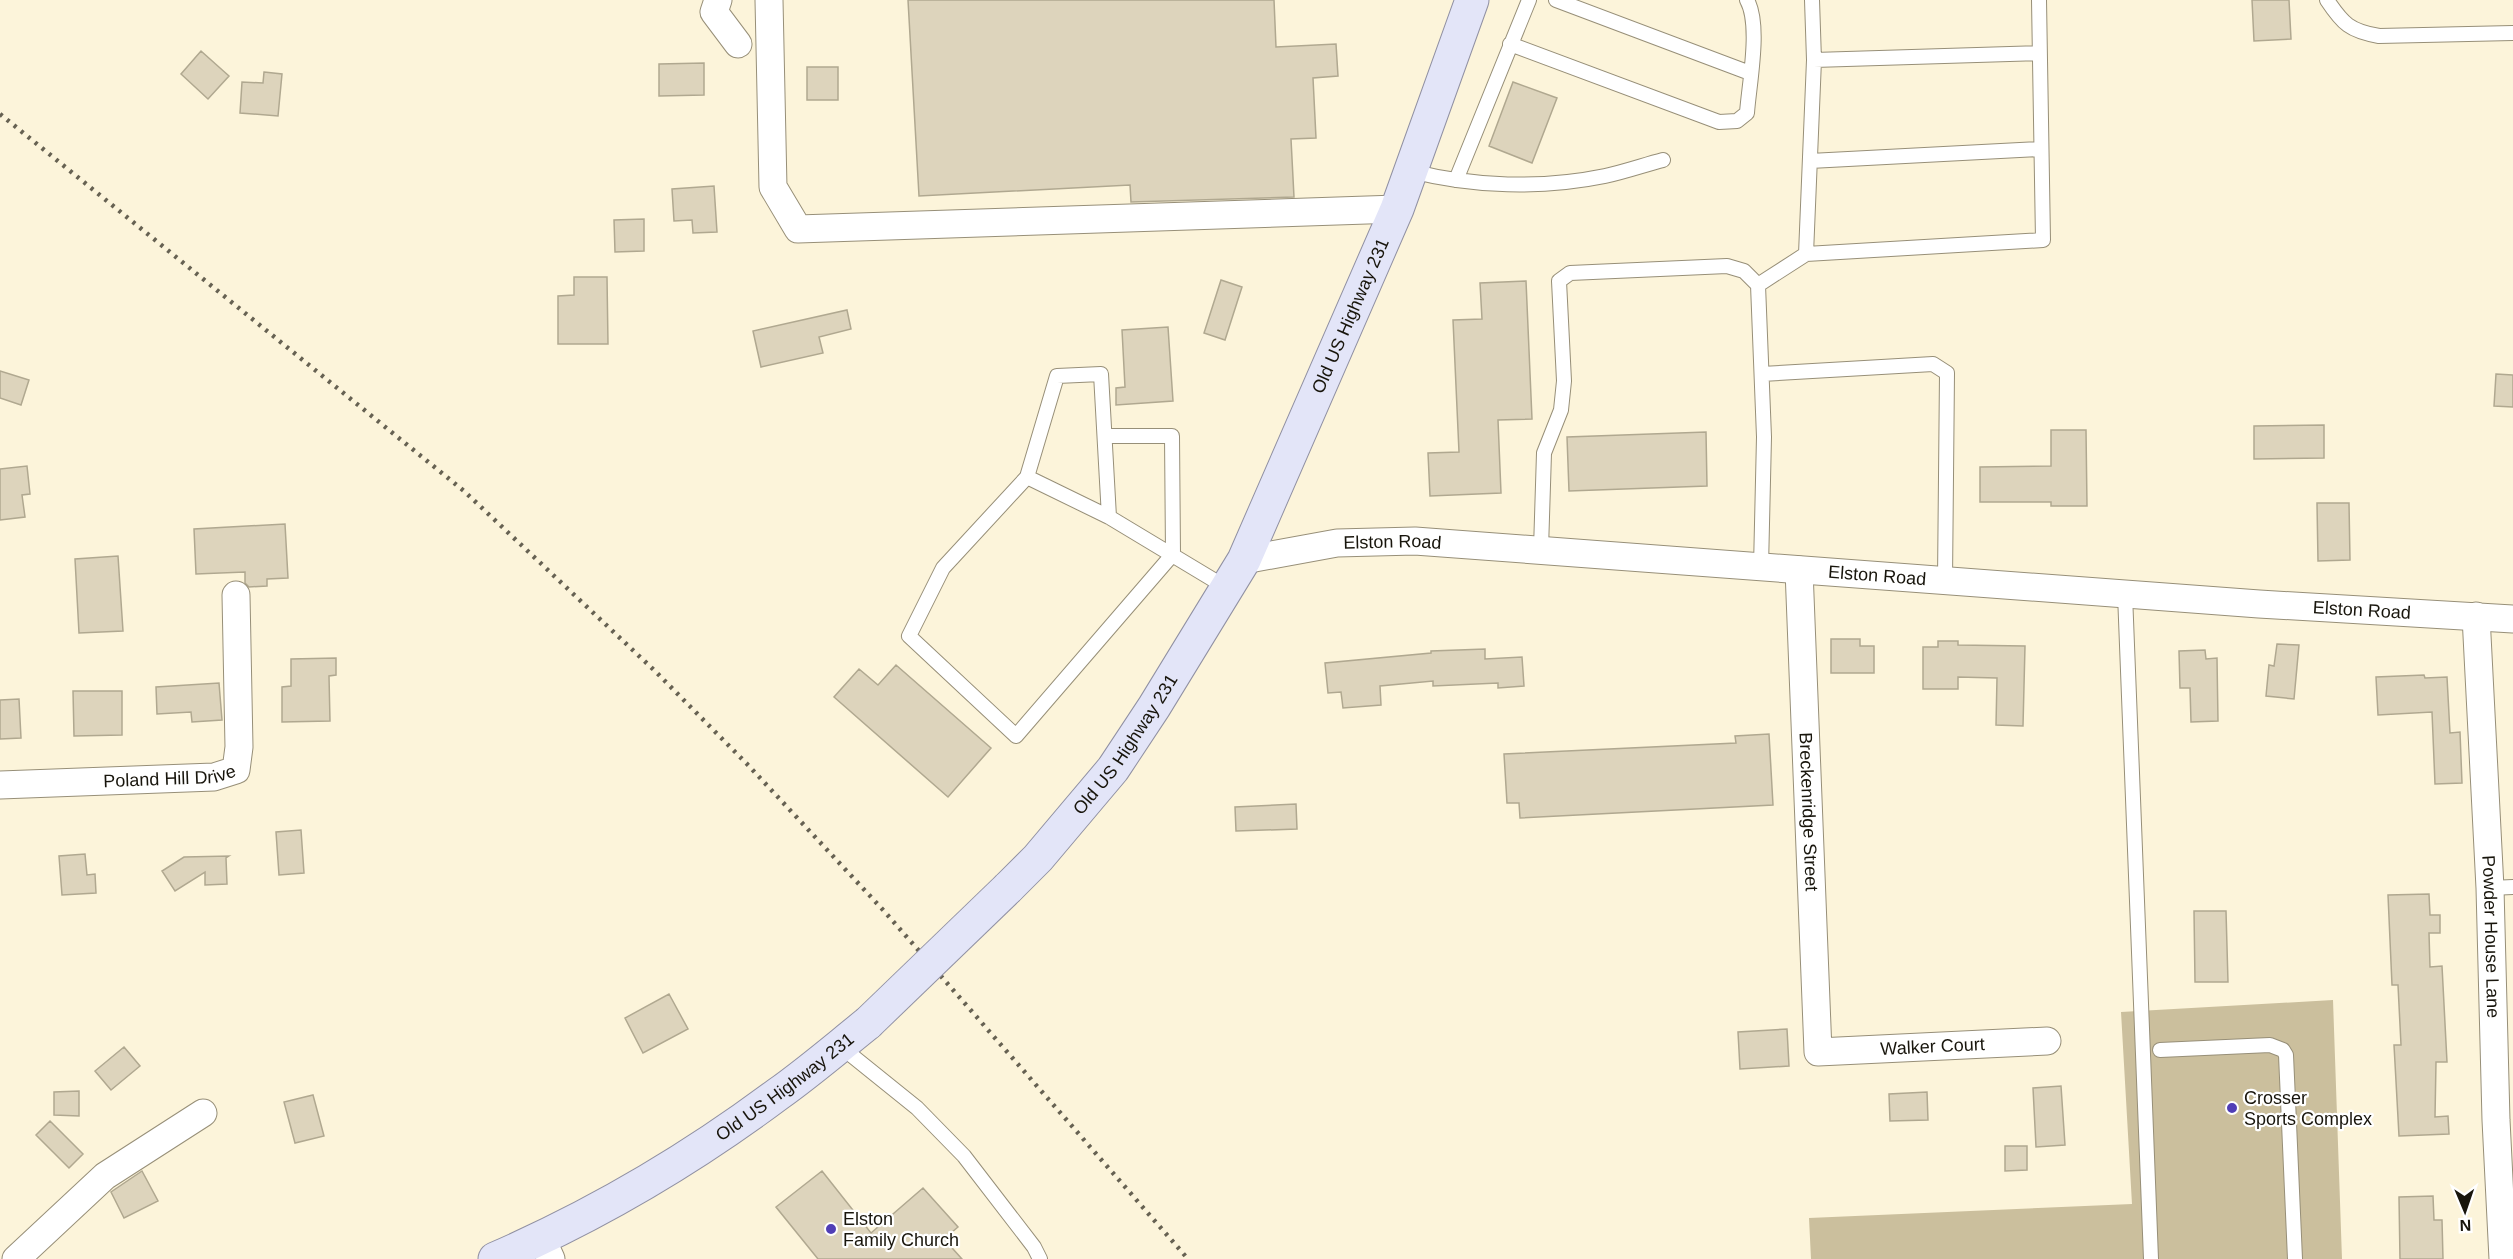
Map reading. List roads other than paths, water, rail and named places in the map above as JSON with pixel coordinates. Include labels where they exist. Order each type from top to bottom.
[{"type":"main road","name":"Old US Highway 231","points":[[495,1259],[546,1249],[778,1094],[840,1046],[868,1023],[1038,858],[1113,769],[1154,707],[1244,560],[1397,209],[1472,0]]},
{"type":"street","points":[[718,0],[714,12],[738,44]]},
{"type":"street","points":[[770,0],[773,187],[798,229],[1397,209]]},
{"type":"street","name":"Elston Road","points":[[1244,560],[1337,543],[1384,541],[1541,549],[2125,594],[2513,619]]},
{"type":"street","name":"Breckenridge Street","points":[[1799,570],[1818,1052]]},
{"type":"street","name":"Poland Hill Drive","points":[[0,785],[214,777],[236,770],[239,747],[236,595]]},
{"type":"street","name":"Powder House Lane","points":[[2476,616],[2501,887],[2503,1259]]},
{"type":"street","name":"Walker Court","points":[[1818,1052],[2047,1041]]},
{"type":"street","points":[[16,1259],[105,1176],[203,1113]]},
{"type":"lane","points":[[1456,180],[1529,0]]},
{"type":"lane","points":[[1556,0],[1750,73]]},
{"type":"lane","points":[[1510,44],[1719,122],[1737,121],[1746,113],[1750,73],[1753,28],[1751,7],[1747,0]]},
{"type":"lane","points":[[1806,254],[1814,60],[1812,0]]},
{"type":"lane","points":[[1758,285],[1806,254],[2043,240],[2039,0]]},
{"type":"lane","points":[[2327,0],[2341,20],[2356,32],[2365,34],[2379,36],[2513,33]]},
{"type":"lane","points":[[1814,60],[2039,52]]},
{"type":"lane","points":[[1810,160],[2041,149]]},
{"type":"lane","points":[[1411,171],[1456,180],[1511,184],[1568,181],[1604,176],[1663,160]]},
{"type":"lane","points":[[1541,549],[1544,453],[1560,410],[1564,381],[1559,281],[1570,273],[1727,266],[1744,271],[1758,285],[1764,436],[1761,567]]},
{"type":"lane","points":[[1762,374],[1933,364],[1947,373],[1945,580]]},
{"type":"lane","points":[[1105,436],[1172,436],[1173,554],[1016,736],[909,636],[943,568],[1027,477],[1057,375],[1101,374],[1109,517]]},
{"type":"lane","points":[[1027,477],[1109,517],[1227,588]]},
{"type":"lane","points":[[2125,594],[2151,1259]]},
{"type":"lane","points":[[2160,1050],[2270,1045],[2283,1050],[2286,1055],[2295,1259]]},
{"type":"lane","points":[[840,1046],[917,1108],[964,1156],[1034,1247],[1040,1259]]},
{"type":"railway","points":[[0,114],[464,491],[655,671],[748,765],[885,912],[1188,1259]]},
{"type":"place","name":"Crosser Sports Complex","points":[[2232,1108]]},
{"type":"place","name":"Elston Family Church","points":[[831,1229]]}]
